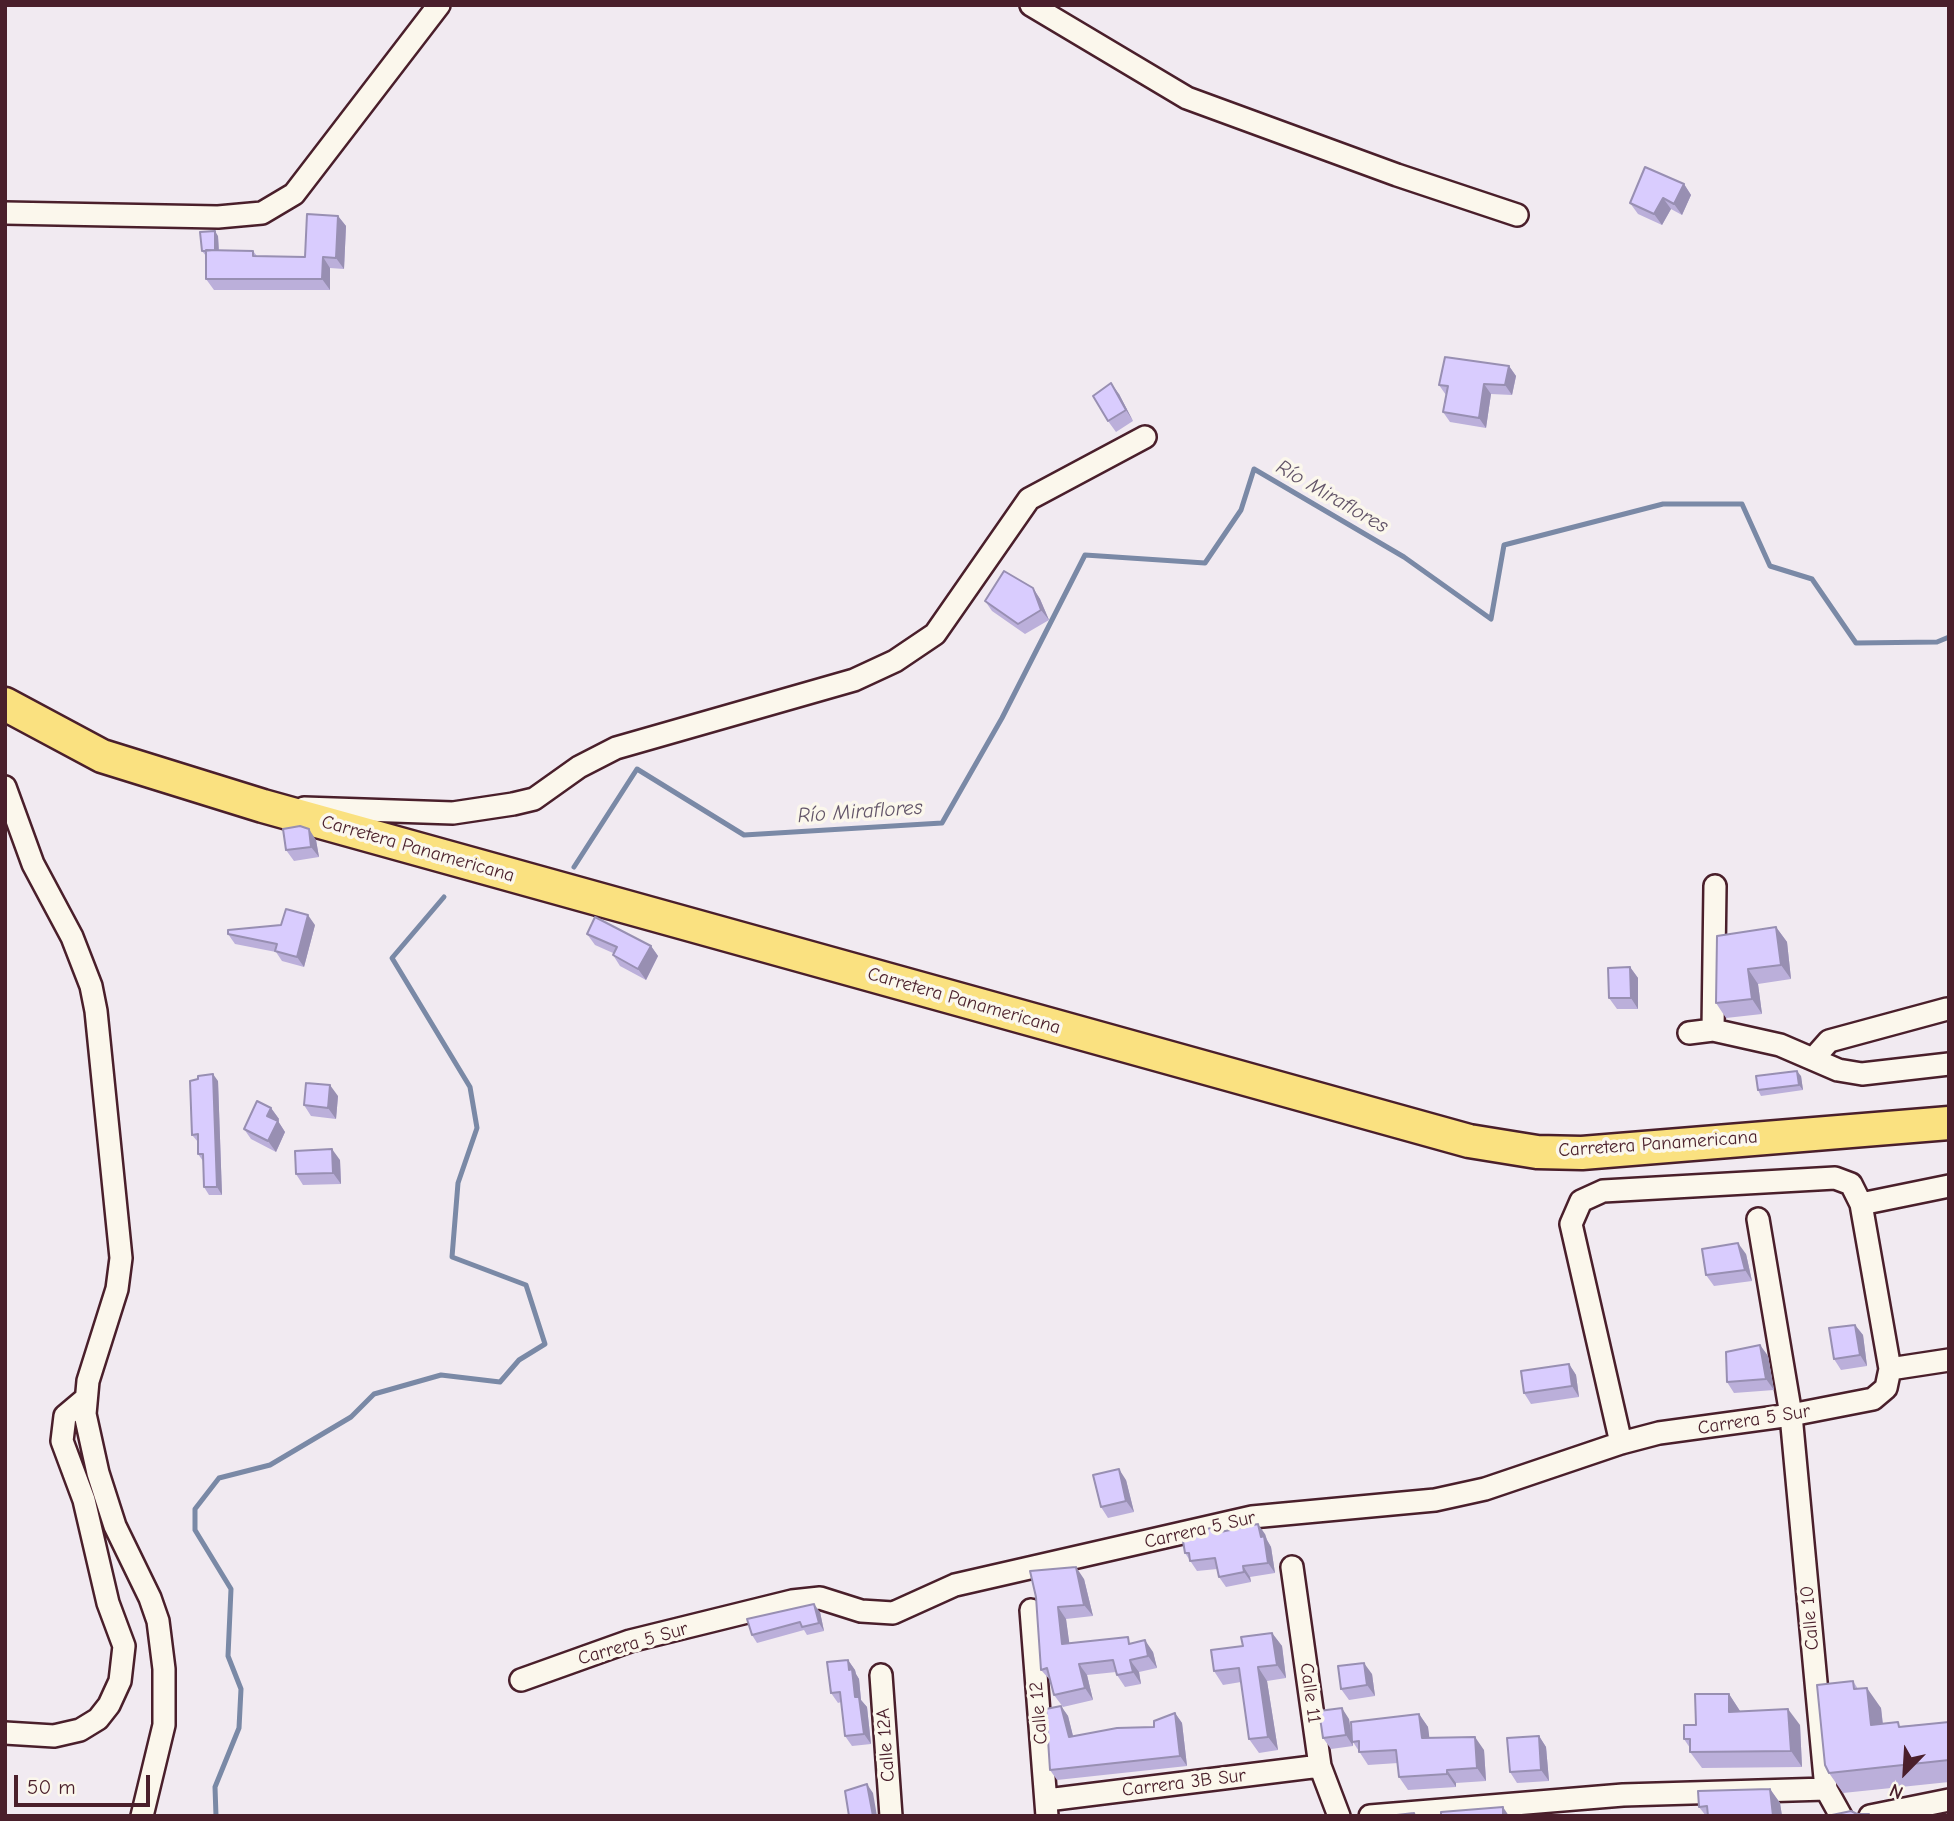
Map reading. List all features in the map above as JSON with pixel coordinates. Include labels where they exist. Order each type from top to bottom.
[{"type":"highway","name":"Carretera Panamericana","points":[[5,704],[102,755],[263,806],[1469,1141],[1537,1152],[1582,1153],[1949,1122]]},
{"type":"street","points":[[5,213],[218,217],[262,213],[294,194],[439,5]]},
{"type":"street","points":[[1031,5],[1187,98],[1397,175],[1517,215]]},
{"type":"street","points":[[263,806],[453,813],[513,804],[534,799],[579,767],[616,748],[853,680],[895,661],[935,634],[1029,499],[1145,437]]},
{"type":"street","points":[[5,787],[33,864],[83,967],[98,1023],[121,1258],[117,1289],[84,1400],[106,1499],[158,1621],[164,1670],[164,1725],[142,1816]]},
{"type":"street","points":[[1713,1030],[1715,886]]},
{"type":"street","points":[[1813,1059],[1829,1041],[1947,1009]]},
{"type":"street","points":[[1689,1033],[1713,1030],[1780,1045],[1838,1070],[1862,1074],[1949,1064]]},
{"type":"street","points":[[1621,1443],[1571,1224],[1581,1201],[1603,1191],[1835,1178],[1851,1184],[1861,1204],[1888,1378]]},
{"type":"street","points":[[1861,1204],[1949,1186]]},
{"type":"street","name":"Calle 10","points":[[1758,1219],[1791,1415],[1826,1789],[1842,1816]]},
{"type":"street","name":"Carrera 5 Sur","points":[[521,1680],[631,1641],[792,1601],[820,1598],[861,1611],[893,1613],[955,1584],[1252,1517],[1436,1500],[1485,1489],[1621,1443],[1659,1433],[1791,1415],[1865,1401],[1888,1378],[1949,1360]]},
{"type":"street","points":[[5,1732],[54,1736],[80,1730],[98,1719],[120,1681],[124,1646],[108,1604],[84,1500],[62,1441],[65,1416],[84,1400]]},
{"type":"street","name":"Calle 11","points":[[1292,1567],[1321,1766],[1339,1816]]},
{"type":"street","name":"Calle 12","points":[[1031,1610],[1047,1808]]},
{"type":"street","name":"Calle 12A","points":[[881,1675],[891,1816]]},
{"type":"street","name":"Carrera 3B Sur","points":[[1047,1808],[1321,1766]]},
{"type":"street","points":[[1370,1816],[1623,1806],[1826,1789]]},
{"type":"street","points":[[1870,1816],[1949,1800]]},
{"type":"building","points":[[1645,167],[1684,184],[1674,204],[1663,198],[1654,214],[1630,203]]},
{"type":"building","points":[[307,214],[338,216],[336,258],[323,257],[322,279],[206,279],[206,250],[253,251],[253,256],[305,257]]},
{"type":"building","points":[[215,231],[215,250],[202,251],[200,232]]},
{"type":"building","points":[[1445,357],[1509,366],[1505,385],[1484,384],[1479,418],[1443,412],[1448,386],[1439,385]]},
{"type":"building","points":[[1111,383],[1126,410],[1108,421],[1093,396]]},
{"type":"building","points":[[1004,571],[1033,588],[1041,610],[1018,624],[985,601]]},
{"type":"building","points":[[300,826],[309,829],[311,847],[286,850],[283,829]]},
{"type":"building","points":[[286,909],[308,915],[297,957],[275,951],[277,944],[228,934],[228,930],[281,925]]},
{"type":"building","points":[[595,917],[651,946],[638,969],[613,955],[617,947],[587,934]]},
{"type":"building","points":[[1776,927],[1781,965],[1748,969],[1752,999],[1716,1003],[1717,936]]},
{"type":"building","points":[[1630,967],[1631,998],[1609,998],[1608,968]]},
{"type":"building","points":[[1797,1071],[1799,1085],[1758,1090],[1756,1076]]},
{"type":"building","points":[[213,1074],[217,1187],[204,1187],[203,1154],[198,1154],[198,1134],[192,1135],[190,1081],[198,1079],[198,1076]]},
{"type":"building","points":[[306,1083],[330,1085],[328,1108],[304,1105]]},
{"type":"building","points":[[257,1101],[271,1108],[267,1116],[278,1121],[268,1141],[244,1129]]},
{"type":"building","points":[[332,1149],[333,1173],[296,1174],[295,1151]]},
{"type":"building","points":[[1738,1243],[1745,1270],[1706,1275],[1702,1249]]},
{"type":"building","points":[[1855,1325],[1860,1355],[1834,1359],[1829,1328]]},
{"type":"building","points":[[1760,1345],[1766,1379],[1727,1382],[1726,1352]]},
{"type":"building","points":[[1569,1364],[1572,1386],[1524,1393],[1521,1371]]},
{"type":"building","points":[[1119,1469],[1126,1501],[1101,1507],[1093,1475]]},
{"type":"building","points":[[1258,1524],[1261,1537],[1264,1536],[1268,1563],[1243,1566],[1244,1572],[1219,1577],[1215,1558],[1190,1561],[1189,1553],[1185,1553],[1182,1535],[1215,1527],[1216,1533]]},
{"type":"building","points":[[1076,1567],[1084,1605],[1058,1607],[1062,1644],[1128,1637],[1129,1644],[1145,1640],[1148,1656],[1130,1660],[1133,1672],[1117,1675],[1113,1660],[1079,1664],[1085,1688],[1054,1695],[1047,1668],[1041,1670],[1036,1597],[1030,1571]]},
{"type":"building","points":[[814,1604],[819,1623],[802,1627],[800,1622],[752,1635],[747,1619]]},
{"type":"building","points":[[1272,1633],[1277,1665],[1258,1667],[1268,1737],[1249,1739],[1239,1668],[1214,1671],[1211,1650],[1243,1646],[1241,1637]]},
{"type":"building","points":[[848,1660],[849,1670],[852,1669],[855,1697],[859,1697],[864,1734],[845,1736],[840,1692],[831,1693],[827,1662]]},
{"type":"building","points":[[1364,1663],[1367,1685],[1341,1689],[1338,1666]]},
{"type":"building","points":[[1853,1681],[1854,1689],[1867,1688],[1871,1725],[1898,1722],[1899,1727],[1949,1722],[1949,1760],[1829,1773],[1825,1765],[1817,1685]]},
{"type":"building","points":[[1695,1694],[1729,1694],[1729,1712],[1788,1709],[1791,1751],[1690,1752],[1690,1739],[1684,1739],[1684,1725],[1696,1725]]},
{"type":"building","points":[[1061,1706],[1069,1737],[1117,1728],[1154,1727],[1154,1721],[1175,1713],[1180,1756],[1050,1770],[1046,1709]]},
{"type":"building","points":[[1342,1708],[1346,1735],[1323,1738],[1319,1711]]},
{"type":"building","points":[[1419,1714],[1422,1738],[1475,1737],[1477,1768],[1447,1770],[1447,1774],[1399,1777],[1396,1750],[1359,1752],[1359,1741],[1352,1742],[1351,1722]]},
{"type":"building","points":[[1539,1736],[1541,1770],[1510,1772],[1507,1738]]},
{"type":"building","points":[[867,1784],[873,1816],[849,1816],[845,1791]]},
{"type":"building","points":[[1770,1789],[1773,1816],[1708,1816],[1707,1806],[1699,1807],[1698,1791]]},
{"type":"building","points":[[1503,1807],[1503,1816],[1441,1816],[1441,1812]]},
{"type":"building","points":[[1851,1811],[1869,1816],[1809,1816],[1832,1815]]},
{"type":"building","points":[[1414,1813],[1415,1816],[1388,1816]]},
{"type":"waterway","name":"Río Miraflores","points":[[574,867],[637,769],[744,835],[942,823],[1002,718],[1085,555],[1205,563],[1241,510],[1254,469],[1404,557],[1491,619],[1504,545],[1663,504],[1742,504],[1770,566],[1812,579],[1856,643],[1937,642],[1949,637]]},
{"type":"waterway","points":[[216,1816],[215,1787],[239,1728],[241,1689],[228,1656],[231,1589],[195,1530],[195,1509],[219,1478],[270,1465],[351,1417],[374,1394],[441,1375],[500,1382],[519,1360],[545,1344],[526,1285],[452,1257],[458,1183],[477,1128],[470,1087],[392,958],[444,897]]}]
